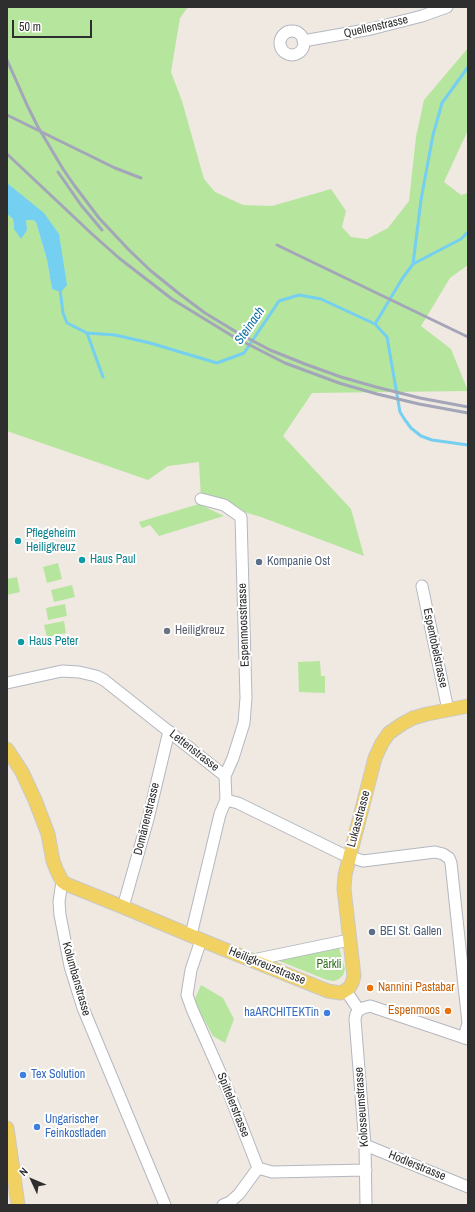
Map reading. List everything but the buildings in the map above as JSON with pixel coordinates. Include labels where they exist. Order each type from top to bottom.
[{"type":"main road","name":"Lukasstrasse","points":[[346,991],[352,983],[354,976],[344,889],[345,874],[375,758],[389,733],[397,726],[413,718],[427,714],[468,706]]},
{"type":"main road","points":[[7,750],[22,772],[36,800],[48,834],[55,866],[62,881]]},
{"type":"main road","name":"Heiligkreuzstrasse","points":[[62,881],[70,886],[328,991],[341,993],[346,991]]},
{"type":"main road","points":[[7,1128],[18,1205]]},
{"type":"street","name":"Quellenstrasse","points":[[303,41],[371,29],[422,16],[447,7]]},
{"type":"street","name":"Espenmoosstrasse","points":[[201,499],[224,505],[241,517],[246,698],[244,723],[233,758],[225,776]]},
{"type":"street","name":"Espentobelstrasse","points":[[422,586],[448,710]]},
{"type":"street","name":"Lettenstrasse","points":[[7,683],[62,671],[88,673],[104,680],[225,776],[226,800]]},
{"type":"street","name":"Domänenstrasse","points":[[123,907],[148,819],[169,731]]},
{"type":"street","points":[[196,938],[220,814],[226,800],[238,803],[349,857],[363,860],[435,852],[449,858],[451,863],[468,1023],[466,1038],[370,1006],[359,1010],[346,991]]},
{"type":"street","name":"Kolumbanstrasse","points":[[62,881],[59,902],[60,915],[70,966],[83,1008],[165,1205]]},
{"type":"street","name":"Spittelerstrasse","points":[[196,938],[187,995],[227,1088],[258,1168]]},
{"type":"street","points":[[253,960],[349,940]]},
{"type":"street","name":"Kolosseumstrasse","points":[[359,1010],[355,1019],[365,1145],[366,1205]]},
{"type":"street","name":"Hodlerstrasse","points":[[365,1145],[468,1187]]},
{"type":"street","points":[[223,1205],[230,1202],[239,1194],[258,1168],[272,1172],[366,1170]]},
{"type":"green space","points":[[7,7],[188,7],[180,18],[171,72],[182,101],[204,179],[215,192],[243,205],[272,206],[331,189],[346,211],[342,227],[351,237],[367,239],[388,228],[409,201],[416,137],[424,100],[468,48],[468,130],[444,182],[461,195],[468,193],[468,265],[450,278],[421,326],[451,349],[468,391],[312,393],[283,436],[351,509],[364,556],[261,517],[201,499],[199,462],[168,466],[148,480],[7,431],[7,214],[13,219],[14,229],[26,220],[33,220],[36,222],[47,260],[52,289],[59,234],[22,196],[7,183]]},
{"type":"green space","points":[[199,504],[224,516],[159,536],[150,525],[142,528],[139,522]]},
{"type":"green space","points":[[58,563],[62,579],[47,583],[43,567]]},
{"type":"green space","points":[[17,577],[20,592],[7,595],[7,579]]},
{"type":"green space","points":[[72,585],[75,597],[54,602],[51,590]]},
{"type":"green space","points":[[65,604],[67,616],[48,620],[46,608]]},
{"type":"green space","points":[[64,621],[66,633],[47,637],[44,625]]},
{"type":"green space","points":[[320,661],[321,676],[325,676],[325,693],[299,692],[298,662]]},
{"type":"green space","name":"Pärkli","points":[[339,948],[345,969],[343,975],[334,981],[327,980],[277,960],[310,952]]},
{"type":"green space","points":[[201,985],[223,998],[234,1019],[225,1043],[213,1036],[194,1001]]},
{"type":"water","points":[[7,183],[44,213],[59,234],[67,285],[61,292],[52,289],[47,260],[36,222],[33,220],[26,220],[27,230],[21,239],[14,229],[13,219],[7,214]]},
{"type":"waterway","points":[[375,324],[402,279],[413,264],[421,200],[433,135],[442,103],[468,67]]},
{"type":"waterway","points":[[413,264],[461,239],[468,232]]},
{"type":"waterway","name":"Steinach","points":[[60,289],[63,313],[67,323],[87,333],[115,335],[150,343],[217,363],[244,353],[279,301],[299,295],[321,299],[375,324],[387,337],[400,412],[411,428],[421,436],[432,440],[468,445]]},
{"type":"waterway","points":[[87,333],[103,377]]},
{"type":"railway","points":[[7,60],[38,127],[74,185],[99,218],[129,250],[151,271],[177,292],[205,313],[238,333],[270,350],[305,364],[341,377],[376,387],[420,398],[468,407]]},
{"type":"railway","points":[[7,115],[115,168],[141,178]]},
{"type":"railway","points":[[7,154],[119,258],[172,299],[234,337],[285,363],[339,383],[419,404],[468,413]]},
{"type":"railway","points":[[58,172],[81,205],[102,230]]},
{"type":"railway","points":[[277,245],[468,337]]},
{"type":"place","name":"Pflegeheim Heiligkreuz","points":[[18,541]]},
{"type":"place","name":"Haus Paul","points":[[82,560]]},
{"type":"place","name":"Kompanie Ost","points":[[259,562]]},
{"type":"place","name":"Heiligkreuz","points":[[167,631]]},
{"type":"place","name":"Haus Peter","points":[[21,642]]},
{"type":"place","name":"BEI St. Gallen","points":[[372,932]]},
{"type":"place","name":"Nannini Pastabar","points":[[370,988]]},
{"type":"place","name":"Espenmoos","points":[[448,1011]]},
{"type":"place","name":"haARCHITEKTin","points":[[327,1013]]},
{"type":"place","name":"Tex Solution","points":[[23,1075]]},
{"type":"place","name":"Ungarischer Feinkostladen","points":[[37,1127]]}]
